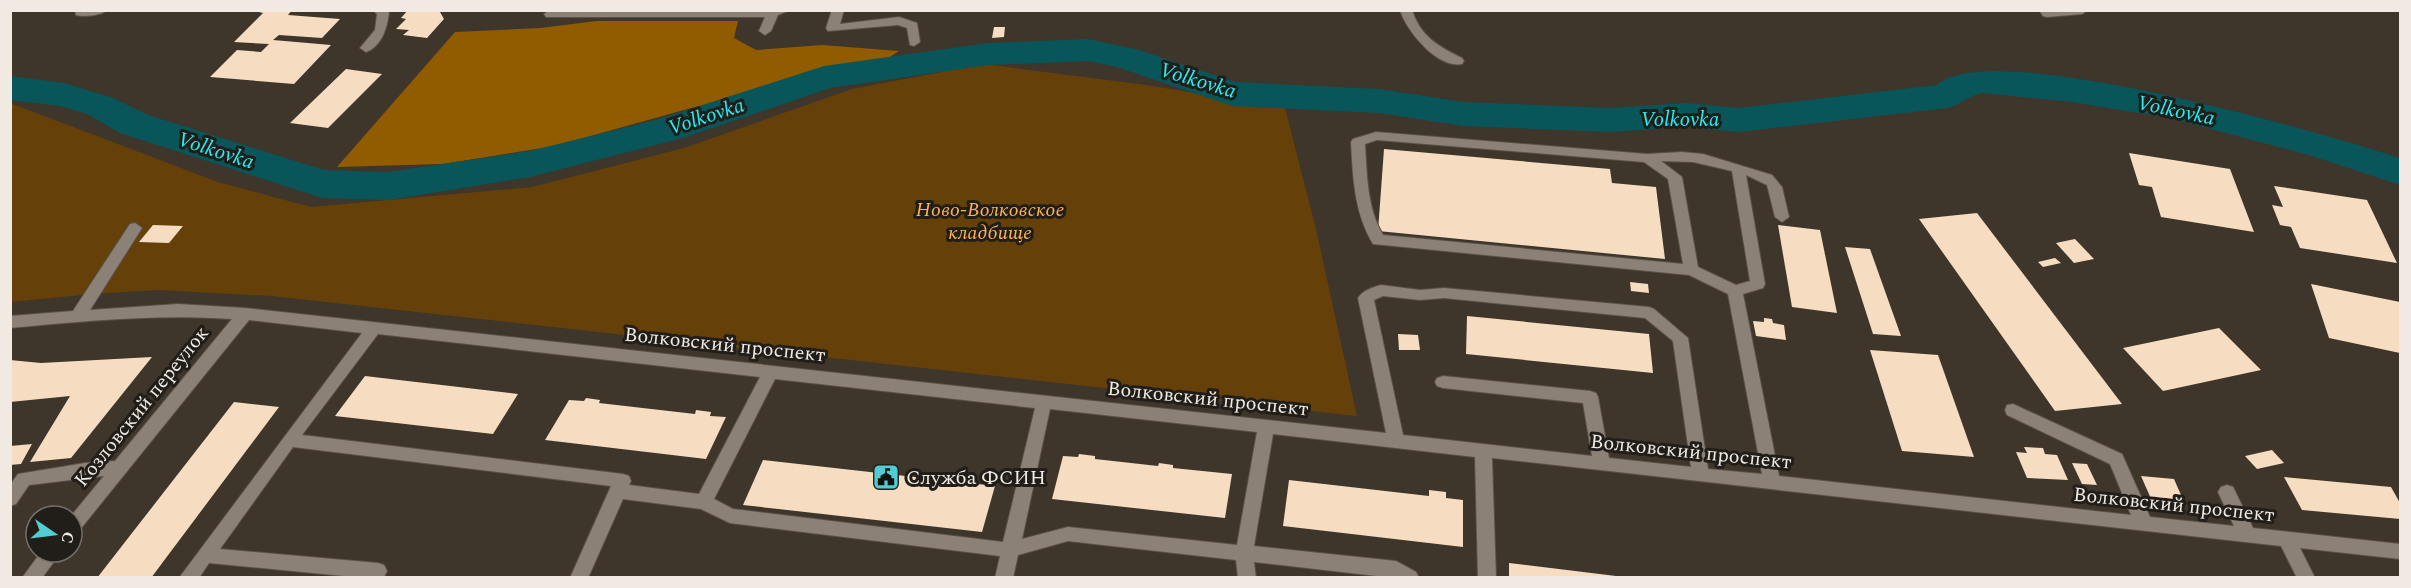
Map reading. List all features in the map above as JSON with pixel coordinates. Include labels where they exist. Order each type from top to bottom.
[{"type":"street","points":[[80,12],[101,10]]},
{"type":"street","points":[[838,10],[832,28],[899,21],[914,26],[914,42]]},
{"type":"street","points":[[1406,10],[1419,37],[1432,49],[1458,61]]},
{"type":"street","points":[[2045,10],[2047,13],[2082,10]]},
{"type":"street","points":[[366,48],[381,31],[384,11]]},
{"type":"street","points":[[550,14],[779,12]]},
{"type":"street","points":[[765,31],[779,12]]},
{"type":"street","points":[[1738,168],[1758,284],[1735,291],[1691,270],[1378,240],[1369,226],[1361,193],[1358,142],[1376,136],[1647,159],[1678,155],[1738,168],[1769,177],[1777,186],[1782,217]]},
{"type":"street","points":[[1647,159],[1674,177],[1691,270]]},
{"type":"street","points":[[76,317],[135,228]]},
{"type":"street","points":[[1396,441],[1366,298],[1381,290],[1420,295],[1444,293],[1649,313],[1680,338],[1701,475]]},
{"type":"street","points":[[1735,291],[1772,483]]},
{"type":"street","name":"Волковский проспект","points":[[10,322],[178,310],[245,314],[2400,552]]},
{"type":"street","name":"Козловский переулок","points":[[84,512],[245,314]]},
{"type":"street","points":[[188,578],[288,440],[374,328]]},
{"type":"street","points":[[704,502],[770,372]]},
{"type":"street","points":[[1443,382],[1590,398],[1602,464]]},
{"type":"street","points":[[1004,578],[1044,402]]},
{"type":"street","points":[[2013,410],[2116,459],[2144,524]]},
{"type":"street","points":[[1247,578],[1244,553],[1266,427]]},
{"type":"street","points":[[288,440],[623,481],[579,578]]},
{"type":"street","points":[[1483,451],[1487,578]]},
{"type":"street","points":[[10,499],[24,479],[119,468]]},
{"type":"street","points":[[617,491],[704,502],[730,516],[1010,550],[1068,534],[1396,569],[1410,578]]},
{"type":"street","points":[[2227,492],[2247,535]]},
{"type":"street","points":[[2286,539],[2306,578]]},
{"type":"street","points":[[205,555],[378,571]]},
{"type":"street","points":[[32,578],[43,564]]},
{"type":"green space","name":"Ново-Волковское кладбище","points":[[984,64],[1146,85],[1285,108],[1316,229],[1357,416],[272,296],[157,290],[11,302],[10,103],[218,182],[311,207],[532,187],[684,148],[852,89]]},
{"type":"shaded area","points":[[597,21],[738,21],[734,38],[756,50],[822,45],[899,51],[867,72],[691,108],[555,146],[443,164],[337,167],[455,32],[540,28]]},
{"type":"building","points":[[251,10],[292,10],[288,15],[340,19],[322,38],[279,35],[273,40],[331,45],[294,84],[210,77],[237,50],[261,52],[269,44],[234,42],[263,13]]},
{"type":"building","points":[[408,10],[440,12],[444,19],[427,38],[403,35],[409,30],[396,29],[406,19],[401,18]]},
{"type":"building","points":[[994,27],[1005,27],[1004,37],[992,38]]},
{"type":"building","points":[[346,69],[382,74],[328,128],[290,123]]},
{"type":"building","points":[[1384,149],[1610,169],[1612,183],[1656,187],[1665,259],[1378,231]]},
{"type":"building","points":[[2129,153],[2230,169],[2254,232],[2161,217],[2152,187],[2139,185]]},
{"type":"building","points":[[2274,186],[2367,200],[2397,263],[2300,248],[2291,227],[2280,225],[2272,205],[2283,207]]},
{"type":"building","points":[[1977,213],[2122,404],[2055,411],[1919,219]]},
{"type":"building","points":[[153,225],[183,226],[169,243],[139,242]]},
{"type":"building","points":[[1778,225],[1820,230],[1837,313],[1792,307]]},
{"type":"building","points":[[2075,239],[2094,259],[2074,263],[2056,243]]},
{"type":"building","points":[[1845,247],[1870,249],[1901,336],[1873,334]]},
{"type":"building","points":[[2055,258],[2061,263],[2043,267],[2038,262]]},
{"type":"building","points":[[1630,282],[1648,284],[1649,293],[1631,291]]},
{"type":"building","points":[[2311,284],[2400,302],[2400,353],[2329,338]]},
{"type":"building","points":[[1467,316],[1649,334],[1653,373],[1466,354]]},
{"type":"building","points":[[1764,318],[1784,325],[1786,340],[1756,336],[1753,321],[1764,322]]},
{"type":"building","points":[[2219,328],[2261,370],[2163,391],[2123,348]]},
{"type":"building","points":[[1398,334],[1418,335],[1420,350],[1399,350]]},
{"type":"building","points":[[1870,350],[1938,355],[1974,457],[1902,451]]},
{"type":"building","points":[[152,357],[71,458],[30,462],[70,396],[10,402],[10,360],[41,363]]},
{"type":"building","points":[[365,376],[518,394],[493,434],[335,416]]},
{"type":"building","points":[[586,398],[600,400],[599,403],[695,414],[696,410],[711,412],[710,416],[726,417],[706,459],[545,440],[569,400],[584,401]]},
{"type":"building","points":[[234,402],[279,407],[151,578],[97,578]]},
{"type":"building","points":[[32,444],[21,464],[10,465],[10,446]]},
{"type":"building","points":[[2024,447],[2043,448],[2045,454],[2057,455],[2068,480],[2027,478],[2016,452],[2027,453]]},
{"type":"building","points":[[2272,450],[2284,463],[2257,469],[2245,456]]},
{"type":"building","points":[[1079,454],[1095,456],[1095,459],[1158,466],[1159,463],[1173,465],[1173,468],[1232,474],[1225,518],[1052,499],[1063,456],[1078,457]]},
{"type":"building","points":[[763,460],[995,486],[982,532],[743,505]]},
{"type":"building","points":[[2072,463],[2087,464],[2097,485],[2082,484]]},
{"type":"building","points":[[2141,476],[2174,479],[2185,504],[2152,501]]},
{"type":"building","points":[[2284,477],[2391,487],[2400,503],[2400,519],[2302,510]]},
{"type":"building","points":[[1289,480],[1429,496],[1429,490],[1446,492],[1446,498],[1463,500],[1463,547],[1283,526]]},
{"type":"building","points":[[1509,563],[1616,576],[1616,578],[1509,578]]},
{"type":"waterway","name":"Volkovka","points":[[10,88],[64,95],[100,106],[134,124],[322,184],[388,186],[530,164],[669,129],[824,77],[988,54],[1088,50],[1126,58],[1232,94],[1379,101],[1463,114],[1609,120],[1687,115],[1738,120],[1948,96],[1957,87],[1982,81],[2072,90],[2170,106],[2325,147],[2400,172]]},
{"type":"place","name":"Служба ФСИН","points":[[886,477]]}]
